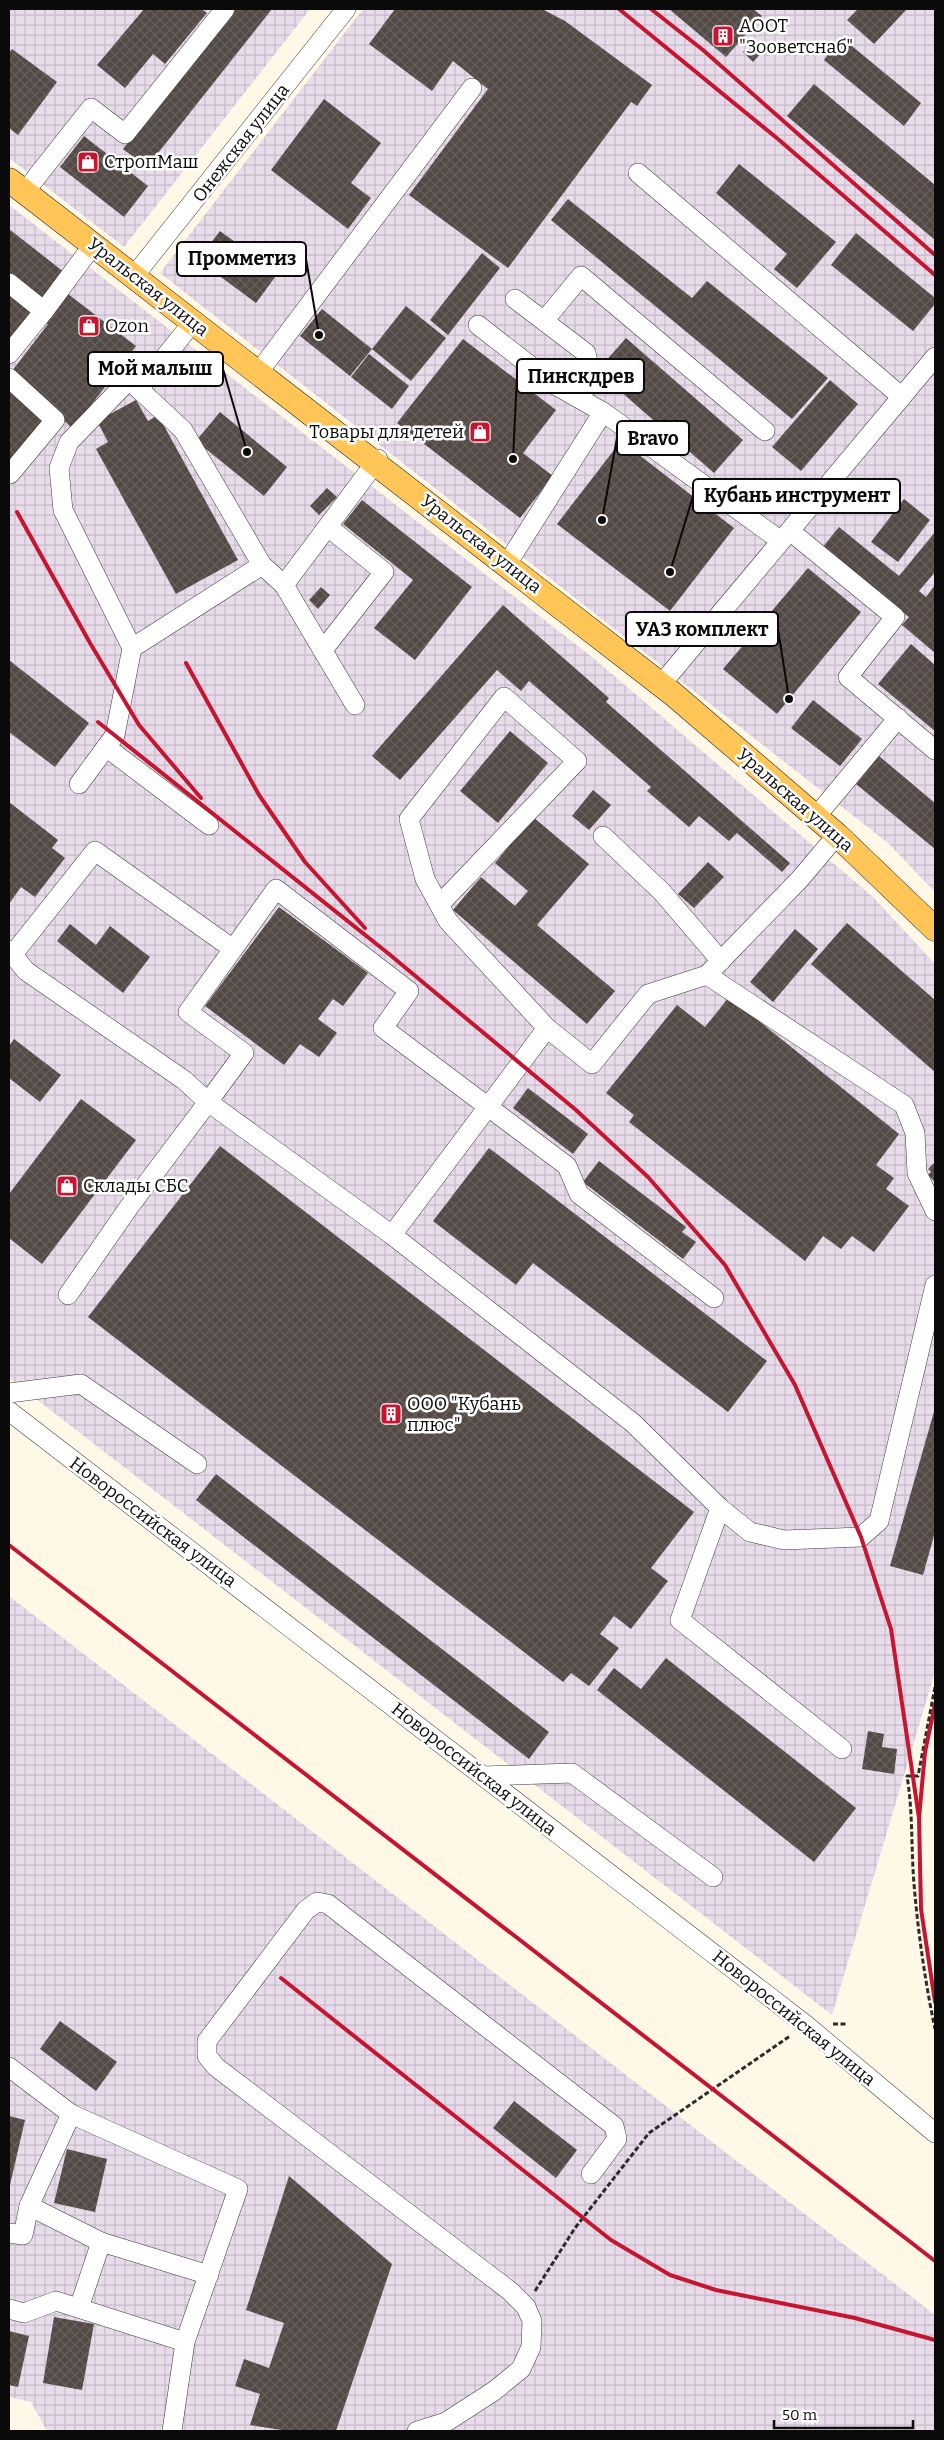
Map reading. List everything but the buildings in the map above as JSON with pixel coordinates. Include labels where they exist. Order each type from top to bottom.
[{"type":"main road","name":"Уральская улица","points":[[15,182],[93,245],[136,275],[193,322],[508,560],[663,683],[819,813],[935,920]]},
{"type":"main road","name":"Уральская улица","points":[[15,182],[261,369],[663,683],[837,835],[935,929]]},
{"type":"street","points":[[15,182],[91,108],[124,134],[225,9]]},
{"type":"street","name":"Онежская улица","points":[[136,275],[346,9]]},
{"type":"street","points":[[261,369],[472,88]]},
{"type":"street","points":[[638,173],[902,397]]},
{"type":"street","points":[[9,354],[93,245]]},
{"type":"street","points":[[544,321],[581,276],[765,430]]},
{"type":"street","points":[[9,283],[44,311]]},
{"type":"street","points":[[515,299],[586,353],[592,380],[579,398]]},
{"type":"street","points":[[139,389],[193,322]]},
{"type":"street","points":[[478,324],[555,386],[603,412],[786,536],[895,617],[848,677],[935,750]]},
{"type":"street","points":[[663,683],[935,357]]},
{"type":"street","points":[[9,378],[55,420],[12,477]]},
{"type":"street","points":[[79,784],[115,735],[132,648],[63,510],[59,468],[69,442],[129,380],[183,430],[262,565],[284,585],[355,705]]},
{"type":"street","points":[[508,560],[603,412]]},
{"type":"street","points":[[284,585],[377,461]]},
{"type":"street","points":[[323,650],[384,572],[328,527]]},
{"type":"street","points":[[132,648],[262,565]]},
{"type":"street","points":[[439,905],[577,761],[504,697],[409,818],[425,879],[448,922],[547,1028],[592,1064],[648,994],[707,975],[800,879],[837,835]]},
{"type":"street","points":[[819,813],[898,718]]},
{"type":"street","points":[[106,747],[208,825]]},
{"type":"street","points":[[603,836],[662,892],[721,961]]},
{"type":"street","points":[[233,949],[95,851],[11,952],[26,971],[184,1080],[208,1102],[392,1234],[633,1423],[720,1508],[750,1532],[784,1540],[861,1537],[879,1521],[935,1285]]},
{"type":"street","points":[[68,1294],[129,1207],[244,1053],[188,1012],[276,890],[409,991],[383,1028],[567,1166],[579,1194],[714,1298]]},
{"type":"street","points":[[707,975],[904,1105],[915,1133],[917,1173],[935,1211]]},
{"type":"street","points":[[392,1234],[547,1028]]},
{"type":"street","points":[[9,1393],[81,1384],[197,1464]]},
{"type":"street","name":"Новороссийская улица","points":[[9,1411],[806,2025],[935,2133]]},
{"type":"street","points":[[720,1508],[680,1620],[842,1748]]},
{"type":"street","points":[[483,1776],[572,1773],[713,1877]]},
{"type":"street","points":[[417,2431],[446,2422],[494,2391],[521,2369],[531,2347],[532,2321],[526,2307],[502,2285],[216,2067],[207,2056],[206,2041],[306,1910],[317,1902],[328,1904],[614,2126],[616,2139],[591,2174]]},
{"type":"street","points":[[9,2067],[71,2114],[238,2189],[185,2342],[172,2431]]},
{"type":"street","points":[[9,2233],[23,2235],[29,2206],[71,2114]]},
{"type":"street","points":[[29,2206],[101,2242],[208,2275]]},
{"type":"street","points":[[79,2308],[101,2242]]},
{"type":"street","points":[[9,2309],[24,2312],[56,2301],[185,2342]]},
{"type":"path","points":[[935,1687],[918,1776],[907,1776],[911,1802],[914,1884],[924,1964],[935,2028]]},
{"type":"path","points":[[526,2307],[575,2228],[649,2134],[806,2025],[846,2024]]},
{"type":"shaded area","points":[[9,9],[310,9],[124,247],[9,158]]},
{"type":"shaded area","points":[[363,9],[935,9],[935,892],[888,843],[160,273]]},
{"type":"shaded area","points":[[9,205],[592,657],[874,898],[935,964],[935,1672],[832,2015],[9,1378]]},
{"type":"shaded area","points":[[9,1596],[935,2315],[935,2431],[47,2431],[31,2402],[9,2397]]},
{"type":"railway","points":[[619,9],[778,139],[935,275]]},
{"type":"railway","points":[[651,9],[703,50],[935,255]]},
{"type":"railway","points":[[17,512],[90,643],[139,725],[201,798]]},
{"type":"railway","points":[[186,663],[259,795],[305,862],[365,928]]},
{"type":"railway","points":[[98,722],[389,954],[576,1110],[648,1177],[725,1265],[795,1385],[861,1537],[891,1629],[919,1818]]},
{"type":"railway","points":[[9,1545],[935,2261]]},
{"type":"railway","points":[[935,1704],[925,1752],[919,1818],[921,1909],[935,2002]]},
{"type":"railway","points":[[281,1978],[611,2240],[670,2275],[716,2290],[855,2318],[935,2340]]},
{"type":"place","name":"АООТ \"Зооветснаб\"","points":[[723,36]]},
{"type":"place","name":"СтропМаш","points":[[88,162]]},
{"type":"place","name":"Ozon","points":[[89,326]]},
{"type":"place","name":"Промметиз","points":[[319,335]]},
{"type":"place","name":"Товары для детей","points":[[480,432]]},
{"type":"place","name":"Мой малыш","points":[[247,452]]},
{"type":"place","name":"Пинскдрев","points":[[513,459]]},
{"type":"place","name":"Bravo","points":[[602,520]]},
{"type":"place","name":"Кубань инструмент","points":[[670,572]]},
{"type":"place","name":"УАЗ комплект","points":[[789,699]]},
{"type":"place","name":"Склады СБС","points":[[67,1186]]},
{"type":"place","name":"ООО \"Кубань плюс\"","points":[[391,1414]]}]
